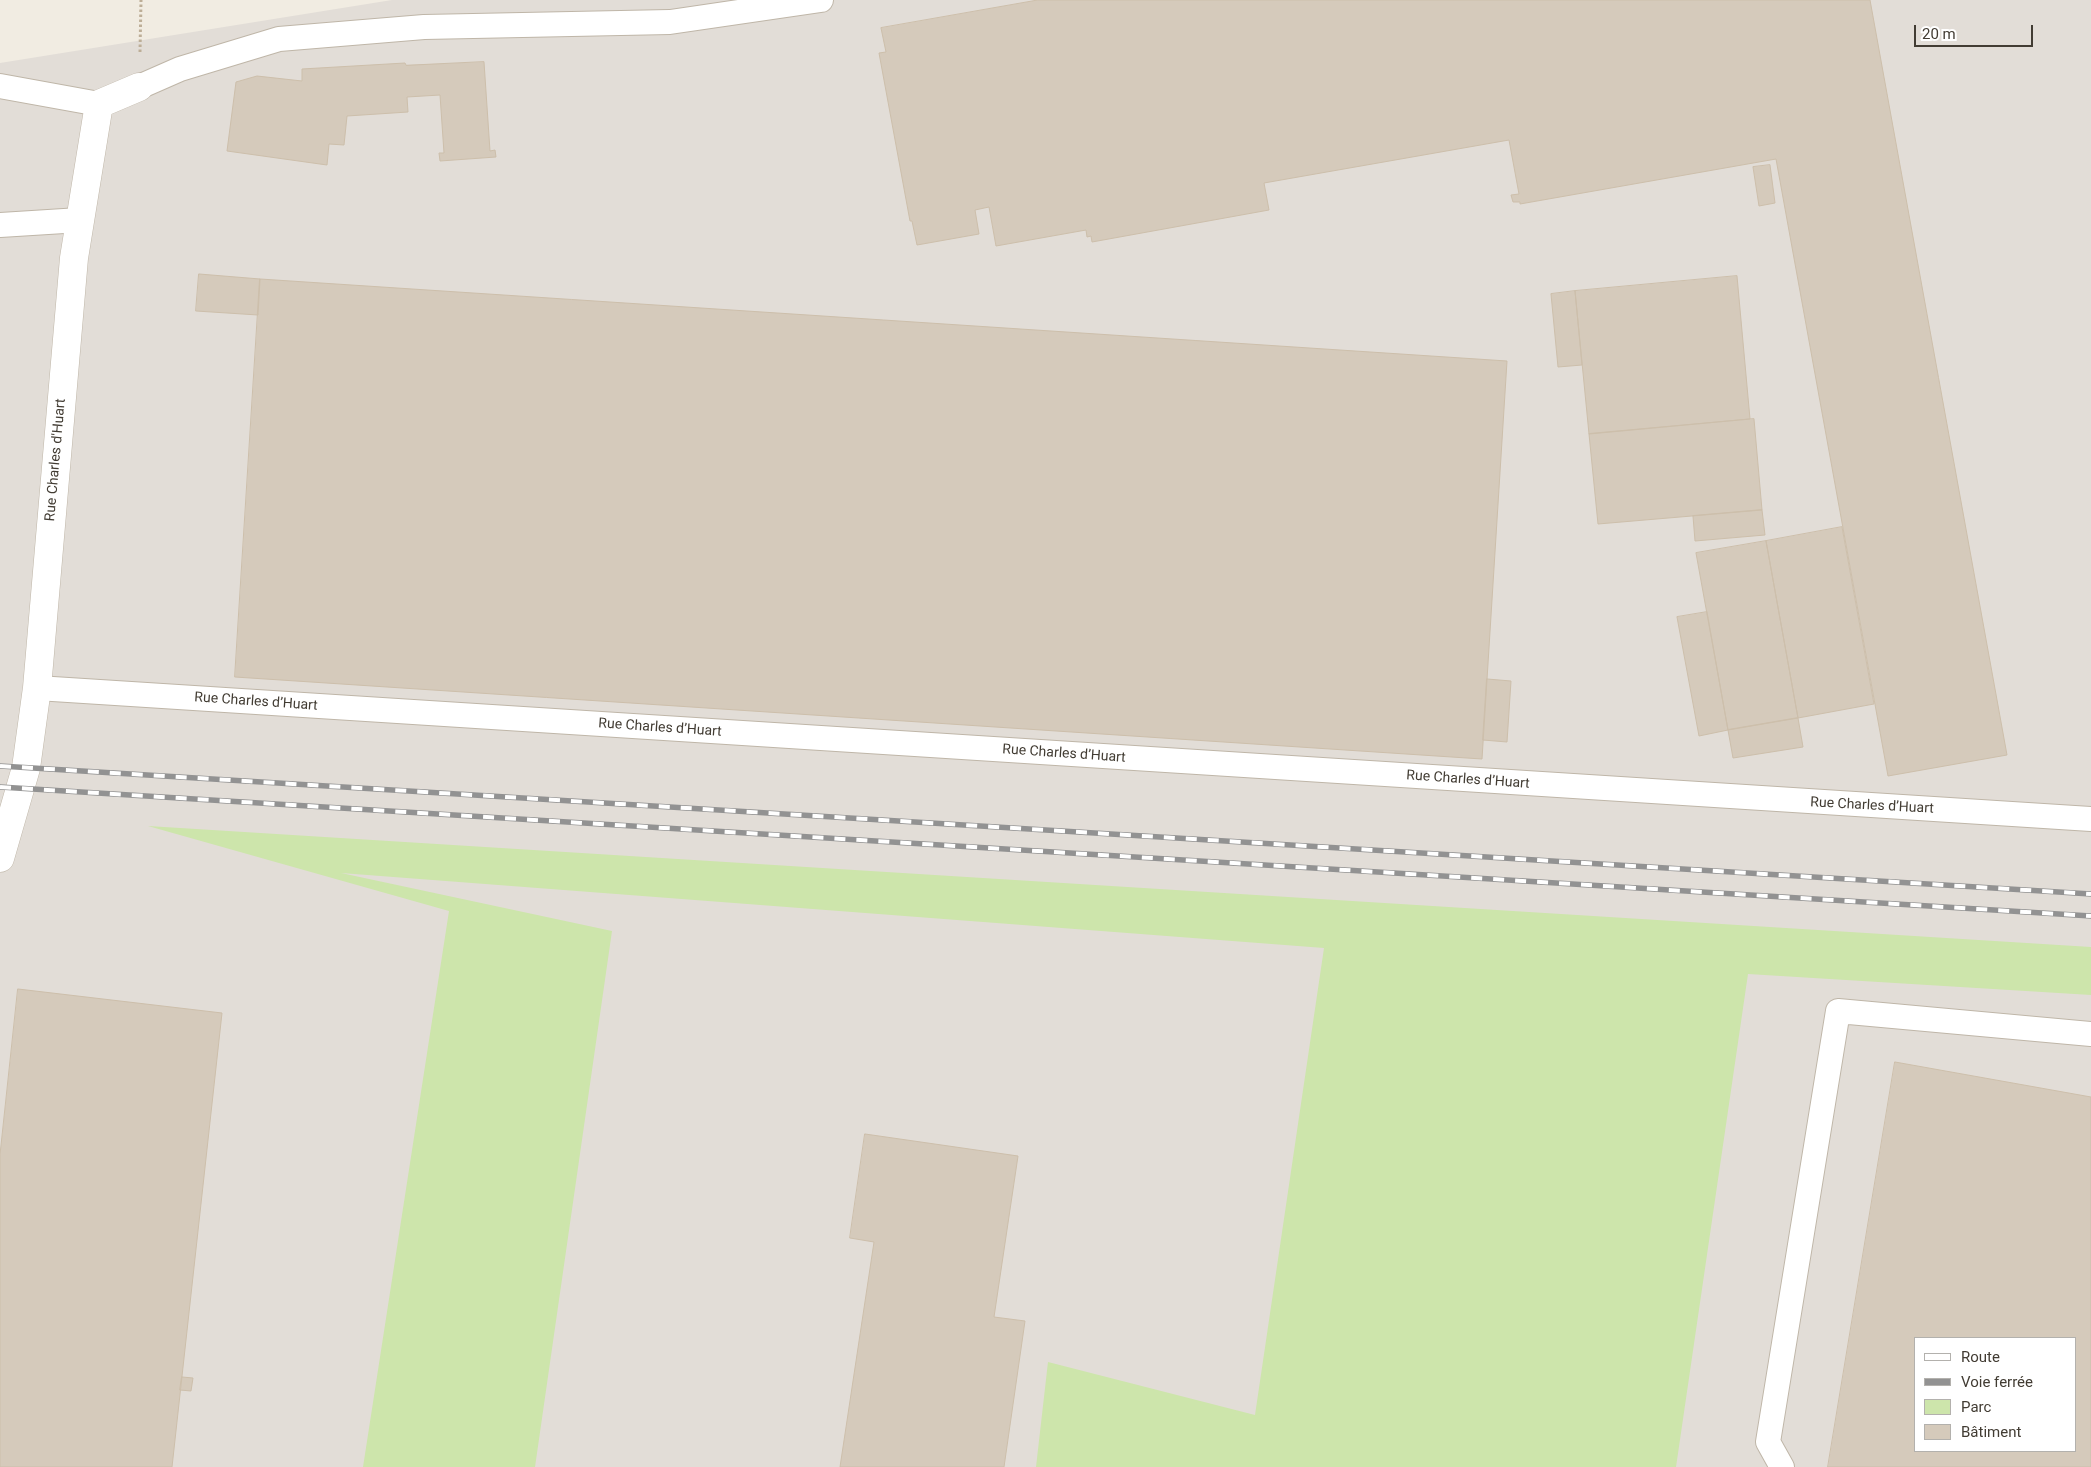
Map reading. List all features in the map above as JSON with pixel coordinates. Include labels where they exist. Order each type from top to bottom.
[{"type":"street","points":[[100,104],[139,86]]},
{"type":"street","name":"Rue Charles d'Huart","points":[[0,858],[26,768],[37,688],[74,258],[100,104]]},
{"type":"lane","points":[[139,86],[180,69],[279,39],[424,27],[670,22],[821,0]]},
{"type":"lane","points":[[0,86],[100,104]]},
{"type":"lane","points":[[0,225],[80,220]]},
{"type":"lane","name":"Rue Charles d’Huart","points":[[37,688],[2091,819]]},
{"type":"lane","points":[[1782,1467],[1768,1442],[1838,1010],[2091,1034]]},
{"type":"path","points":[[139,86],[141,0]]},
{"type":"shaded area","points":[[392,0],[2091,0],[2091,1467],[0,1467],[0,63]]},
{"type":"green space","points":[[148,826],[2091,947],[2091,995],[1748,974],[1676,1467],[1036,1467],[1048,1362],[1255,1415],[1324,948],[341,873],[612,931],[535,1467],[363,1467],[449,911]]},
{"type":"building","points":[[1038,0],[1870,0],[2007,755],[1888,776],[1776,159],[1520,204],[1520,202],[1513,202],[1511,195],[1519,194],[1509,140],[1264,183],[1269,210],[1092,242],[1091,236],[1087,237],[1086,230],[996,246],[989,207],[975,210],[979,234],[917,245],[912,221],[910,221],[879,53],[886,52],[881,28]]},
{"type":"building","points":[[484,62],[490,151],[495,150],[496,157],[440,161],[439,153],[444,153],[440,95],[407,97],[408,112],[347,116],[344,145],[329,144],[327,165],[227,151],[236,82],[257,76],[302,81],[302,69],[405,63],[406,65]]},
{"type":"building","points":[[1770,165],[1775,203],[1759,206],[1753,167]]},
{"type":"building","points":[[199,274],[260,279],[258,315],[196,311]]},
{"type":"building","points":[[1737,276],[1750,419],[1589,434],[1575,291]]},
{"type":"building","points":[[260,279],[1507,361],[1482,759],[235,677]]},
{"type":"building","points":[[1575,291],[1582,365],[1558,367],[1551,294]]},
{"type":"building","points":[[1754,419],[1762,510],[1598,524],[1589,434]]},
{"type":"building","points":[[1762,510],[1765,535],[1695,541],[1693,516]]},
{"type":"building","points":[[1842,527],[1874,704],[1798,718],[1766,541]]},
{"type":"building","points":[[1766,541],[1798,718],[1728,730],[1696,553]]},
{"type":"building","points":[[1707,612],[1728,730],[1699,736],[1677,617]]},
{"type":"building","points":[[1487,679],[1511,681],[1507,742],[1483,740]]},
{"type":"building","points":[[1798,718],[1803,747],[1733,758],[1728,730]]},
{"type":"building","points":[[18,989],[222,1013],[172,1467],[0,1467],[0,1155]]},
{"type":"building","points":[[1895,1062],[2091,1097],[2091,1467],[1828,1467]]},
{"type":"building","points":[[865,1134],[1018,1156],[994,1317],[1025,1321],[1004,1467],[840,1467],[874,1242],[850,1238]]},
{"type":"building","points":[[182,1377],[193,1378],[191,1391],[180,1390]]},
{"type":"railway","points":[[0,766],[2091,894]]},
{"type":"railway","points":[[0,787],[2091,916]]}]
